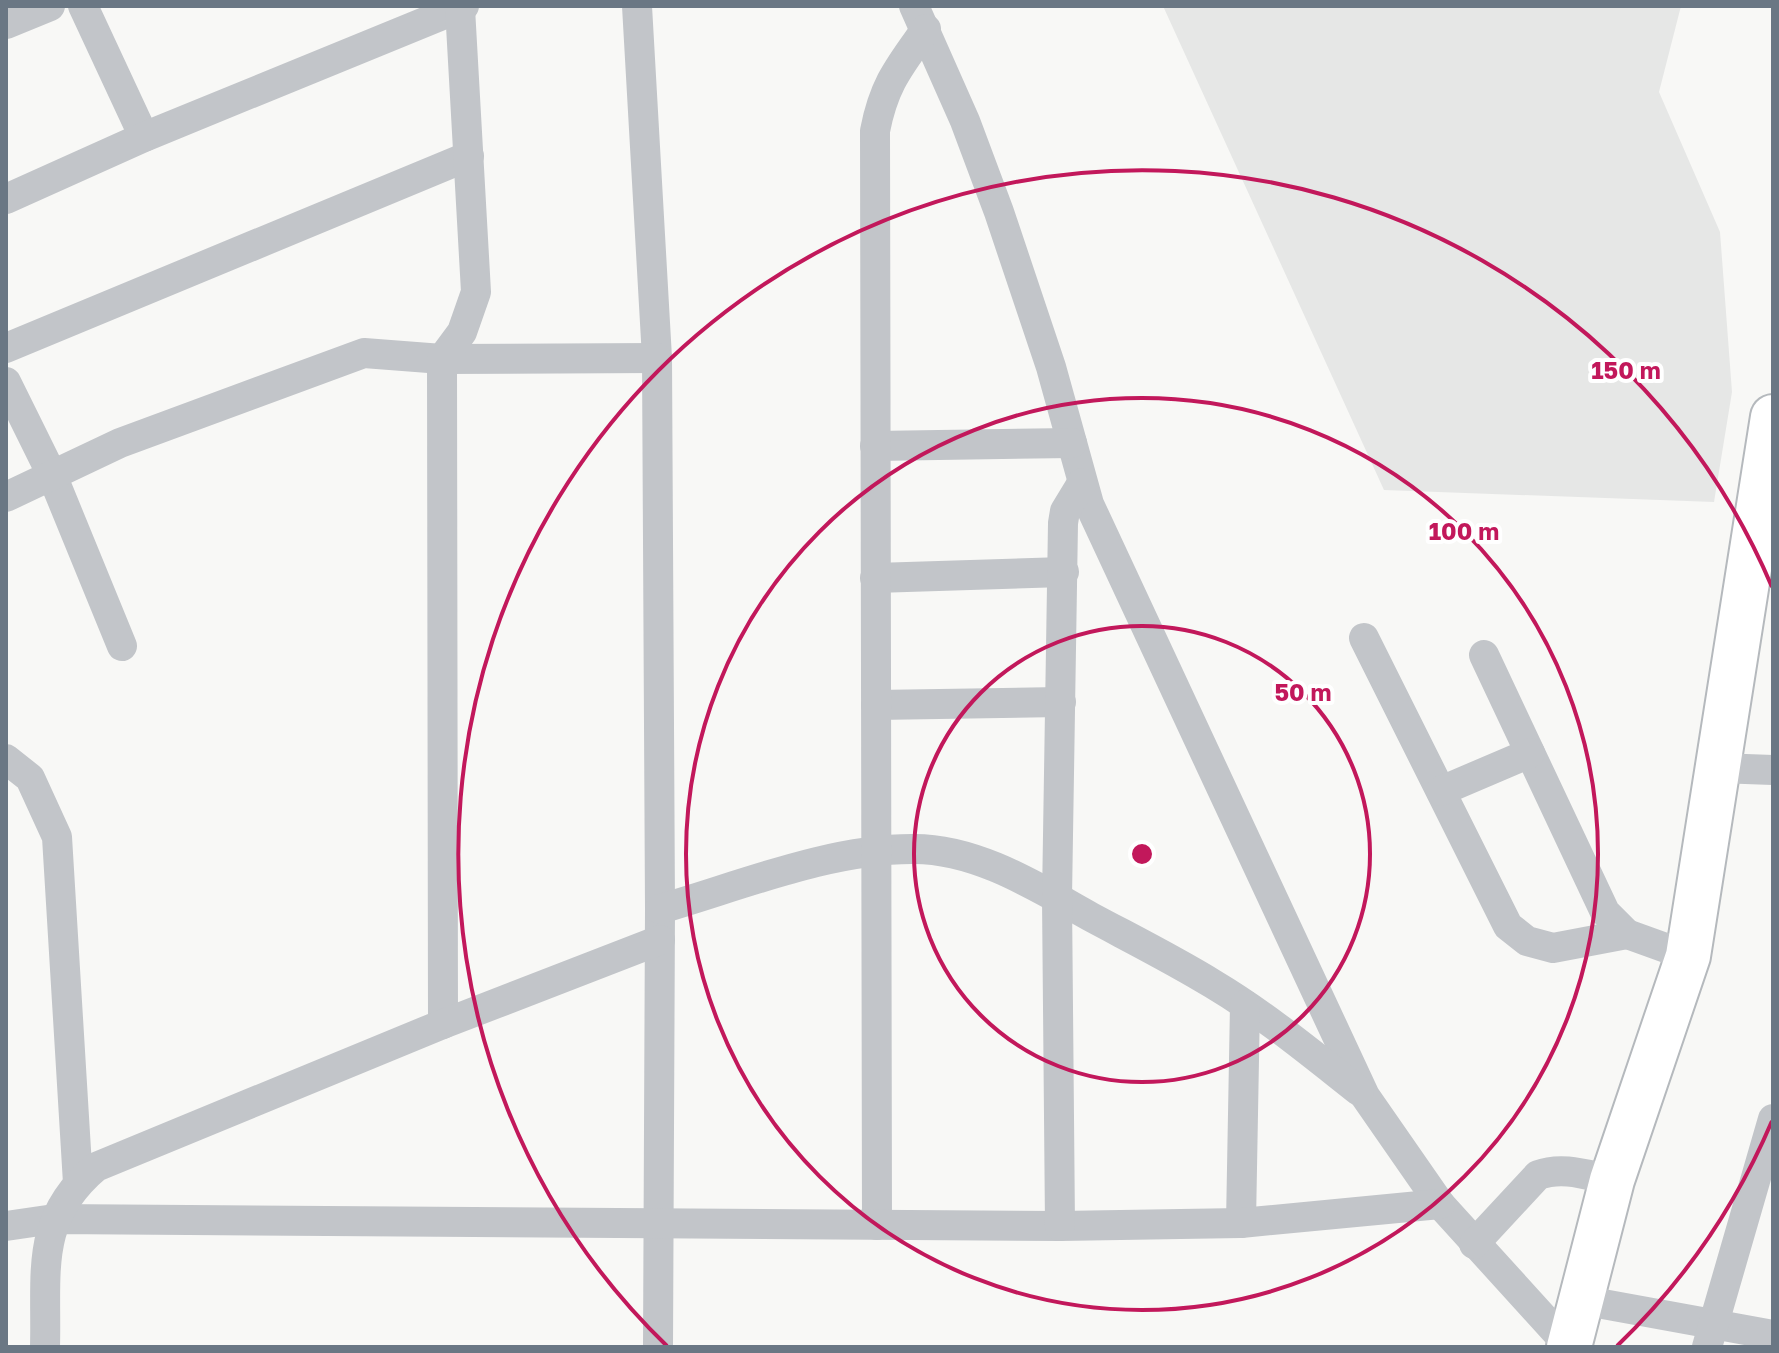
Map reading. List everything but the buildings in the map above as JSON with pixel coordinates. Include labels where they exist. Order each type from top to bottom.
[{"type":"street","points":[[6,24],[50,6]]},
{"type":"street","points":[[83,6],[144,137]]},
{"type":"street","points":[[637,6],[657,358],[660,909],[658,1347]]},
{"type":"street","points":[[6,199],[144,137],[462,7],[476,292],[462,332],[442,359],[443,1024]]},
{"type":"street","points":[[920,18],[999,212],[1051,367],[1082,483],[1097,523],[1365,1096],[1440,1204],[1569,1346]]},
{"type":"street","points":[[877,1225],[875,131],[889,81],[920,18]]},
{"type":"street","points":[[6,348],[469,156]]},
{"type":"street","points":[[6,497],[120,443],[364,353],[442,359],[657,358]]},
{"type":"street","points":[[6,382],[52,475],[122,646]]},
{"type":"street","points":[[1569,1346],[1612,1180],[1688,956],[1773,417]]},
{"type":"street","points":[[875,446],[1072,443]]},
{"type":"street","points":[[1060,1226],[1057,898],[1065,511],[1082,483]]},
{"type":"street","points":[[875,578],[1064,572]]},
{"type":"street","points":[[1364,638],[1508,926],[1527,941],[1553,948],[1627,934]]},
{"type":"street","points":[[1484,655],[1605,912],[1627,934],[1688,956]]},
{"type":"street","points":[[876,705],[1061,702]]},
{"type":"street","points":[[1441,791],[1530,753]]},
{"type":"street","points":[[6,759],[30,778],[57,837],[78,1183]]},
{"type":"street","points":[[1718,768],[1773,770]]},
{"type":"street","points":[[660,909],[822,861],[876,850],[916,849],[959,855],[1006,872],[1213,984],[1365,1096]]},
{"type":"street","points":[[45,1347],[48,1239],[64,1200],[96,1167],[443,1024],[660,940]]},
{"type":"street","points":[[1241,1223],[1245,1005]]},
{"type":"street","points":[[1710,1336],[1773,1119]]},
{"type":"street","points":[[1474,1244],[1538,1175],[1551,1170],[1565,1170],[1612,1180]]},
{"type":"street","points":[[6,1226],[54,1219],[1060,1226],[1241,1223],[1440,1204]]},
{"type":"street","points":[[1581,1300],[1710,1336],[1773,1335]]},
{"type":"shaded area","points":[[1163,6],[1681,6],[1659,92],[1720,232],[1732,392],[1714,502],[1384,490]]}]
